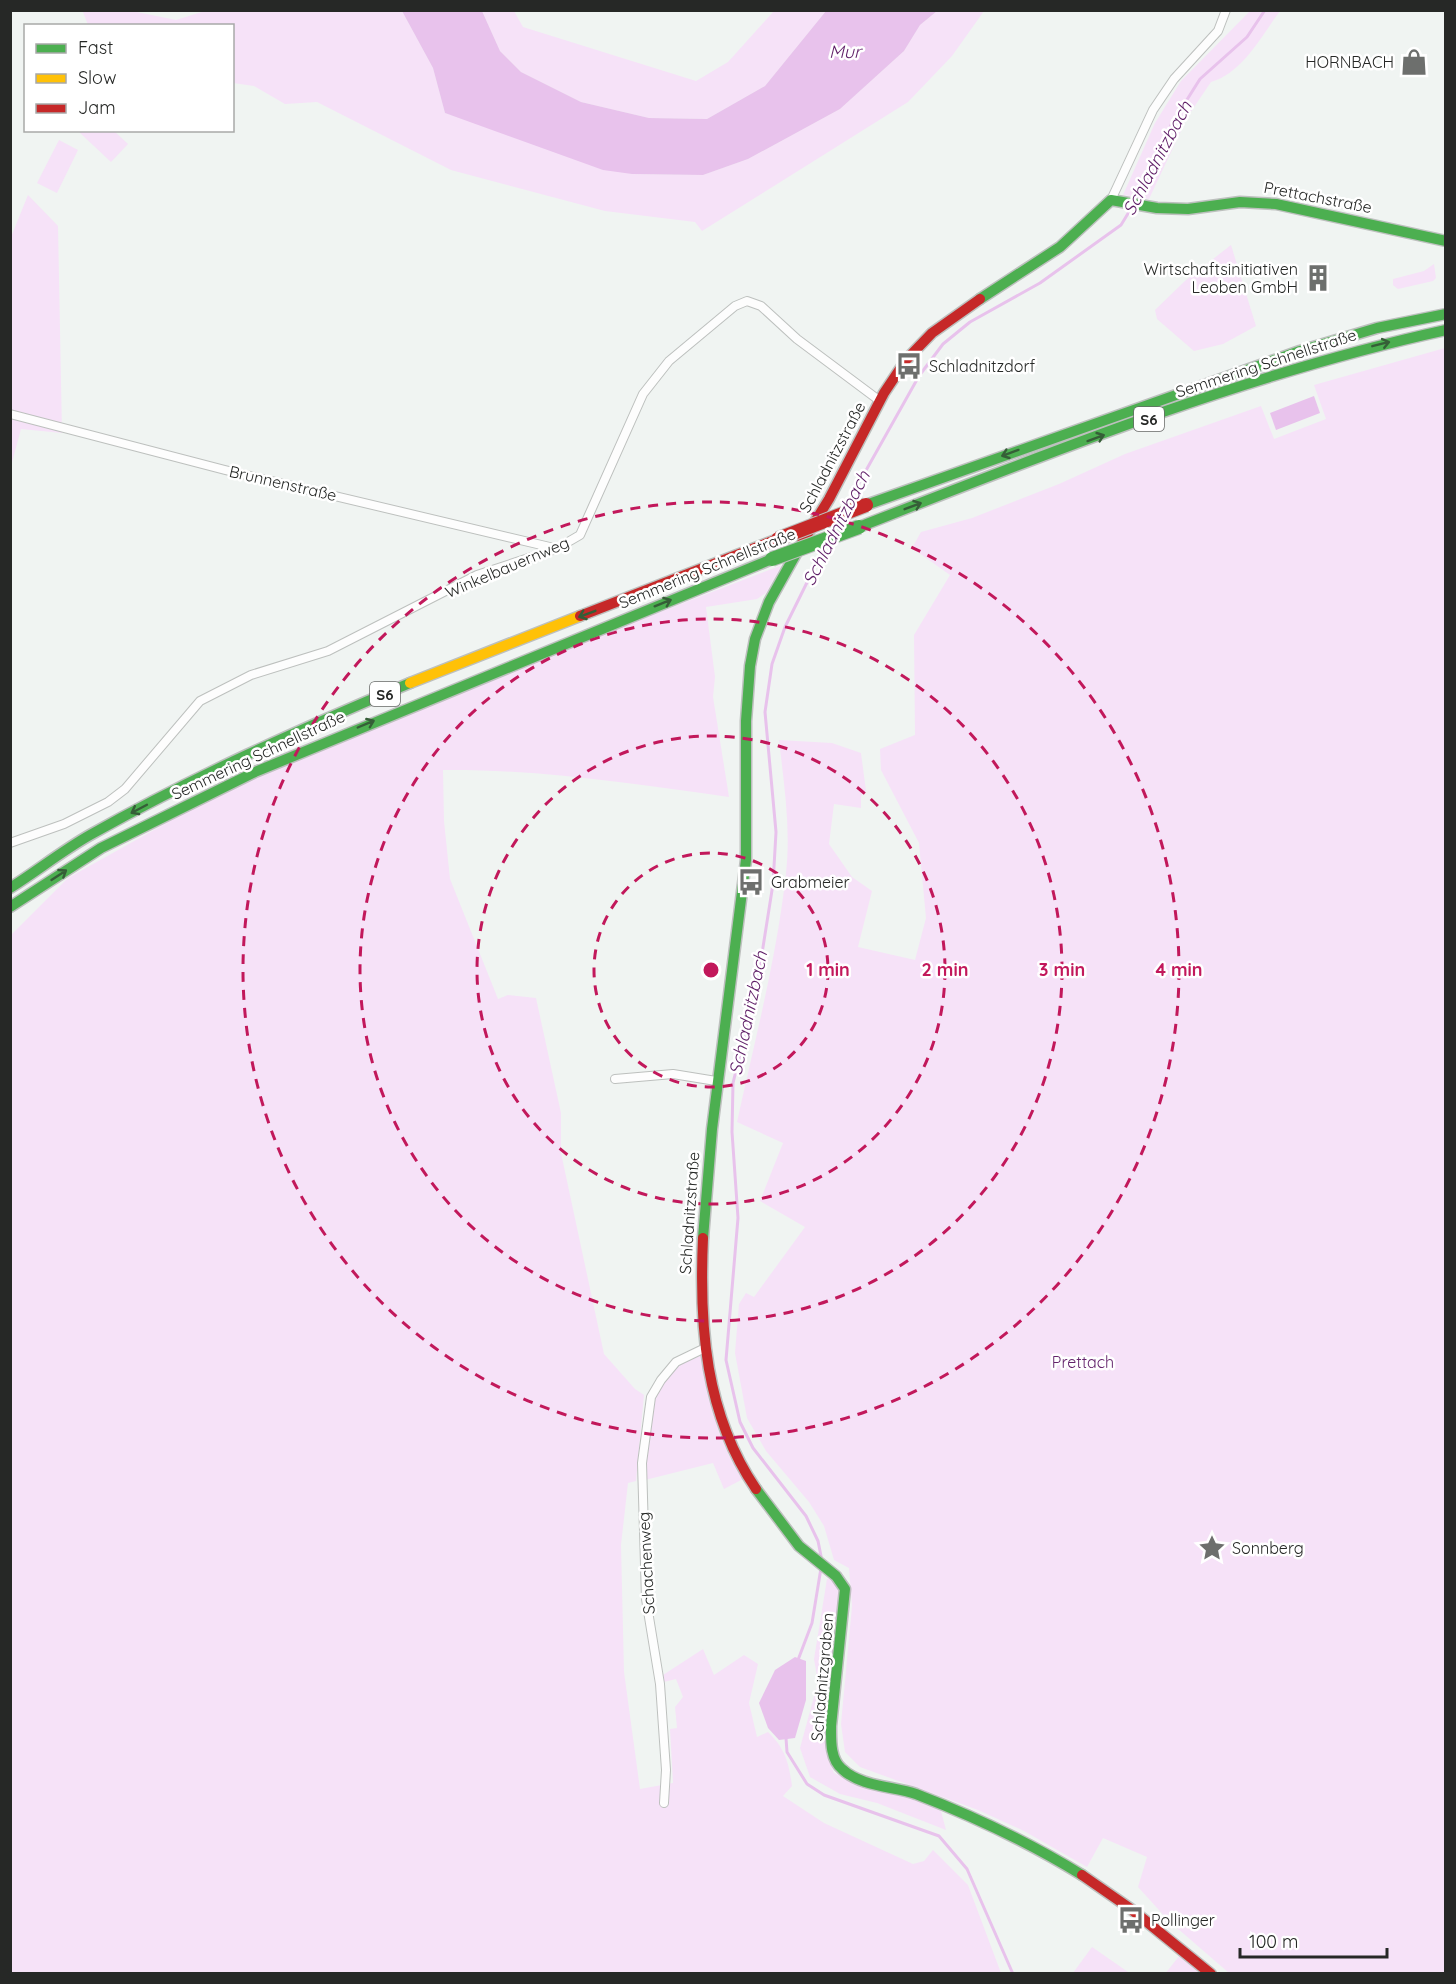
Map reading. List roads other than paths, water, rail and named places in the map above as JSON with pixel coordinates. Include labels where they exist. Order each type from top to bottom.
[{"type":"main road","name":"Prettachstraße","points":[[1116,201],[1145,207],[1188,209],[1240,202],[1276,204],[1446,241]]},
{"type":"main road","name":"Schladnitzstraße","points":[[705,1348],[701,1239],[716,1081],[747,856],[746,707],[756,637],[778,585],[831,497],[880,401],[902,365],[929,335],[959,312],[1054,252],[1085,229],[1116,201]]},
{"type":"main road","name":"Semmering Schnellstraße","points":[[10,888],[88,836],[194,780],[405,686],[866,505],[1300,351],[1377,328],[1446,314]]},
{"type":"main road","name":"Semmering Schnellstraße","points":[[10,908],[102,848],[255,772],[772,559],[981,480],[1304,366],[1380,344],[1446,330]]},
{"type":"main road","name":"Schladnitzgraben","points":[[705,1348],[721,1423],[736,1459],[797,1544],[834,1574],[844,1589],[845,1604],[831,1745],[838,1767],[852,1777],[910,1792],[1029,1844],[1082,1874],[1119,1900],[1211,1974]]},
{"type":"street","name":"Schladnitzstraße","points":[[1116,201],[1153,110],[1174,80],[1218,32],[1226,10]]},
{"type":"street","name":"Winkelbauernweg","points":[[10,843],[64,825],[108,802],[125,789],[200,700],[251,675],[328,651],[477,575],[556,549],[580,535],[643,394],[669,361],[735,306],[747,301],[761,306],[797,339],[880,401]]},
{"type":"street","name":"Brunnenstraße","points":[[10,414],[225,470],[556,549]]},
{"type":"street","points":[[615,1079],[673,1074],[716,1081]]},
{"type":"street","name":"Schachenweg","points":[[664,1803],[666,1770],[660,1684],[646,1599],[642,1464],[651,1397],[676,1362],[705,1348]]},
{"type":"water","name":"Mur","points":[[402,11],[482,11],[500,51],[521,72],[581,102],[649,118],[707,119],[765,86],[826,11],[937,11],[920,25],[904,51],[840,109],[748,159],[703,175],[632,174],[603,170],[445,113],[433,68]]},
{"type":"water","points":[[1314,396],[1320,413],[1276,430],[1270,413]]},
{"type":"water","points":[[795,1657],[806,1661],[806,1700],[795,1738],[779,1740],[768,1728],[759,1703],[775,1670]]},
{"type":"waterway","name":"Schladnitzbach","points":[[1135,201],[1154,169],[1171,125],[1200,79],[1247,37],[1265,10]]},
{"type":"waterway","name":"Schladnitzbach","points":[[846,506],[919,376],[943,344],[970,322],[1040,283],[1121,225],[1132,207]]},
{"type":"waterway","name":"Schladnitzbach","points":[[822,1561],[818,1541],[806,1516],[753,1448],[740,1422],[726,1360],[738,1218],[732,1132],[733,1083],[757,985],[773,884],[776,832],[765,712],[772,664],[785,627],[826,544]]},
{"type":"waterway","name":"Schladnitzbach","points":[[798,1660],[812,1623],[821,1568]]},
{"type":"waterway","name":"Schladnitzbach","points":[[786,1738],[787,1752],[807,1784],[824,1795],[939,1836],[967,1869],[1013,1974]]},
{"type":"place","name":"HORNBACH","points":[[1414,62]]},
{"type":"place","name":"Wirtschaftsinitiativen Leoben GmbH","points":[[1318,278]]},
{"type":"place","name":"Schladnitzdorf","points":[[909,366]]},
{"type":"place","name":"Grabmeier","points":[[751,882]]},
{"type":"place","name":"Sonnberg","points":[[1212,1548]]},
{"type":"place","name":"Pollinger","points":[[1131,1920]]},
{"type":"park label","name":"Prettach","points":[[1083,1362]]}]
